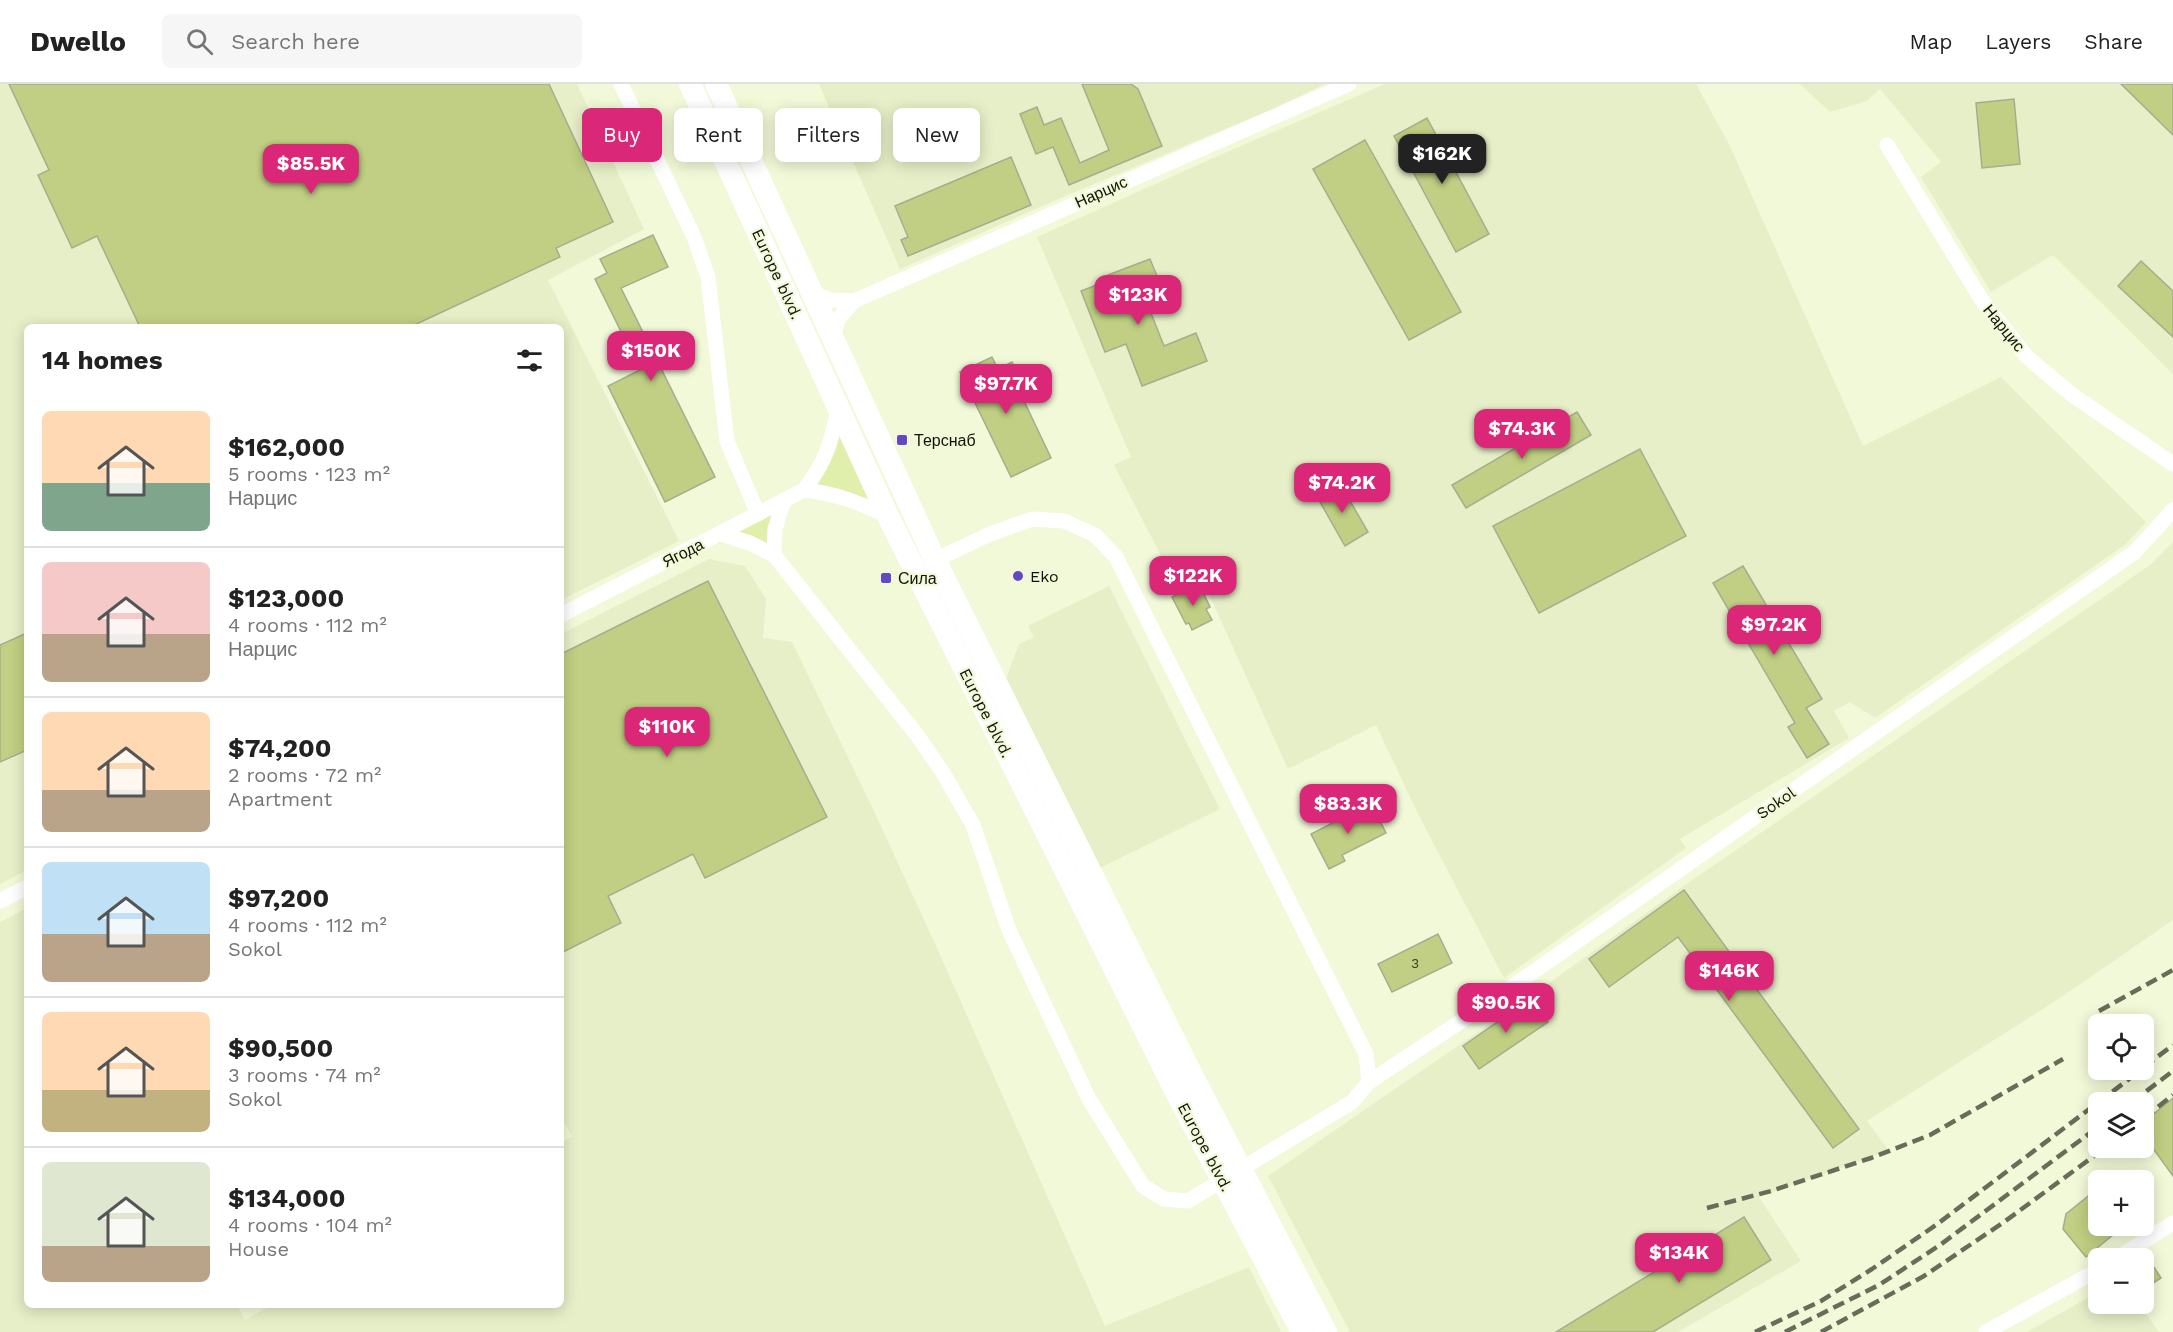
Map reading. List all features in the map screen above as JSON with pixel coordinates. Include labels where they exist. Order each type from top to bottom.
[{"type":"main road","name":"Europe blvd.","points":[[690,84],[888,516],[1184,1084],[1326,1332]]},
{"type":"main road","name":"Europe blvd.","points":[[716,84],[934,560],[1302,1332]]},
{"type":"street","points":[[621,84],[694,237],[708,277],[727,441],[758,514]]},
{"type":"street","name":"Нарцис","points":[[854,301],[1349,84]]},
{"type":"street","name":"Нарцис","points":[[1887,145],[1981,299],[2026,356],[2071,394],[2173,464]]},
{"type":"street","points":[[813,293],[830,300],[854,301]]},
{"type":"street","points":[[833,336],[839,318],[854,301]]},
{"type":"street","points":[[804,490],[819,470],[831,443],[838,409]]},
{"type":"street","points":[[804,490],[825,492],[851,499],[888,516]]},
{"type":"street","name":"Ягода","points":[[564,613],[804,490]]},
{"type":"street","points":[[721,534],[750,543],[774,555],[775,529],[784,500]]},
{"type":"street","name":"Sokol","points":[[774,555],[916,735],[943,773],[973,825],[1009,930],[1089,1099],[1143,1186],[1164,1199],[1188,1201],[1352,1102],[1370,1082],[1500,996],[2135,552],[2173,510]]},
{"type":"street","points":[[934,560],[990,534],[1032,519],[1064,521],[1095,535],[1116,557],[1366,1054],[1370,1082]]},
{"type":"street","points":[[0,901],[24,889]]},
{"type":"street","points":[[2133,1248],[2173,1223]]},
{"type":"street","points":[[1986,1332],[2088,1276]]},
{"type":"shaded area","points":[[0,84],[577,84],[588,108],[582,108],[582,162],[613,162],[644,229],[548,280],[679,541],[564,598],[564,324],[24,324],[24,872],[0,884]]},
{"type":"shaded area","points":[[819,84],[1325,84],[1270,110],[1049,203],[900,269],[853,162],[881,162],[881,108],[830,108]]},
{"type":"shaded area","points":[[1385,84],[1696,84],[1729,144],[1863,446],[2001,377],[2146,522],[2126,544],[1875,718],[1850,702],[1834,711],[1849,738],[1680,839],[1686,848],[1504,978],[1419,816],[1376,725],[1288,769],[1194,561],[1170,573],[1114,465],[1131,457],[1037,237]]},
{"type":"shaded area","points":[[1800,84],[2173,84],[2173,374],[2053,255],[1991,292],[1921,177],[1941,162],[1880,89],[1867,101],[1830,112]]},
{"type":"shaded area","points":[[838,409],[888,516],[804,490]]},
{"type":"shaded area","points":[[784,500],[774,555],[721,534]]},
{"type":"shaded area","points":[[2173,542],[2173,920],[2063,996],[1867,1121],[1889,1151],[1759,1197],[1801,1261],[1678,1332],[1350,1332],[1268,1176],[2150,565]]},
{"type":"shaded area","points":[[709,559],[745,566],[766,599],[763,638],[792,642],[937,948],[1105,1326],[1249,1267],[1281,1332],[0,1332],[0,922],[24,910],[24,1308],[239,1308],[245,1320],[267,1308],[564,1308],[564,1141],[572,1136],[564,1123],[564,632]]},
{"type":"shaded area","points":[[1109,586],[1220,809],[1100,868],[1006,679],[1019,644],[1034,637],[1028,626]]},
{"type":"shaded area","points":[[2088,1298],[2088,1314],[2146,1314],[2159,1332],[2027,1332]]},
{"type":"building","points":[[9,84],[549,84],[582,155],[582,162],[585,162],[613,222],[556,248],[560,257],[416,324],[139,324],[97,236],[72,248],[38,175],[49,170]]},
{"type":"building","points":[[1082,84],[1131,84],[1138,89],[1162,146],[1069,185],[1053,147],[1036,154],[1020,114],[1037,107],[1044,125],[1061,118],[1080,163],[1109,150]]},
{"type":"building","points":[[2121,84],[2173,84],[2173,135]]},
{"type":"building","points":[[2014,99],[2020,164],[1982,168],[1976,103]]},
{"type":"building","points":[[1427,118],[1489,234],[1456,252],[1394,136]]},
{"type":"building","points":[[1365,140],[1461,312],[1409,340],[1313,169]]},
{"type":"building","points":[[1011,157],[1031,205],[908,256],[901,240],[908,237],[895,206]]},
{"type":"building","points":[[653,235],[668,267],[621,288],[715,477],[665,502],[608,386],[640,370],[595,279],[607,273],[600,259]]},
{"type":"building","points":[[1150,259],[1157,276],[1139,283],[1164,346],[1196,333],[1207,361],[1142,386],[1126,344],[1105,352],[1081,291],[1110,280],[1108,275]]},
{"type":"building","points":[[2141,261],[2173,291],[2173,337],[2118,286]]},
{"type":"building","points":[[992,357],[998,369],[1012,362],[1021,382],[1016,384],[1051,458],[1011,477],[960,372]]},
{"type":"building","points":[[1577,412],[1591,435],[1466,508],[1452,485]]},
{"type":"building","points":[[1640,449],[1686,536],[1539,613],[1493,526]]},
{"type":"building","points":[[1339,482],[1368,532],[1345,546],[1316,495]]},
{"type":"building","points":[[1743,566],[1822,699],[1806,708],[1829,744],[1807,758],[1788,727],[1795,723],[1713,583]]},
{"type":"building","points":[[708,581],[827,817],[705,878],[693,854],[608,896],[621,923],[564,952],[564,653]]},
{"type":"building","points":[[1199,584],[1210,607],[1206,609],[1212,620],[1192,630],[1189,623],[1186,624],[1172,597]]},
{"type":"building","points":[[24,634],[24,751],[0,762],[0,645]]},
{"type":"building","points":[[1371,803],[1386,833],[1342,855],[1345,861],[1329,869],[1311,834]]},
{"type":"building","points":[[1684,890],[1859,1129],[1833,1148],[1678,937],[1609,987],[1589,959]]},
{"type":"building","points":[[1438,934],[1452,963],[1392,992],[1378,964]]},
{"type":"building","points":[[1532,998],[1548,1022],[1479,1069],[1463,1046]]},
{"type":"building","points":[[2173,1098],[2173,1176],[2154,1150],[2154,1114]]},
{"type":"building","points":[[2088,1196],[2088,1236],[2112,1236],[2097,1248],[2088,1248],[2086,1257],[2063,1229],[2066,1214]]},
{"type":"building","points":[[1744,1217],[1771,1260],[1653,1332],[1556,1332]]},
{"type":"building","points":[[2154,1267],[2161,1278],[2154,1283]]},
{"type":"railway","points":[[2099,1011],[2173,970]]},
{"type":"railway","points":[[2154,1059],[2173,1045]]},
{"type":"railway","points":[[1707,1208],[1771,1191],[1871,1158],[1930,1135],[2063,1059]]},
{"type":"railway","points":[[2145,1092],[2173,1071]]},
{"type":"railway","points":[[1755,1332],[1821,1301],[1872,1269],[1936,1225],[2128,1080]]},
{"type":"railway","points":[[2154,1110],[2173,1095]]},
{"type":"railway","points":[[1785,1332],[1879,1285],[1940,1245],[2088,1134]]},
{"type":"railway","points":[[1821,1332],[1924,1276],[2004,1222],[2091,1158]]},
{"type":"place","name":"Терснаб","points":[[902,440]]},
{"type":"place","name":"Eko","points":[[1018,576]]},
{"type":"place","name":"Сила","points":[[886,578]]}]
